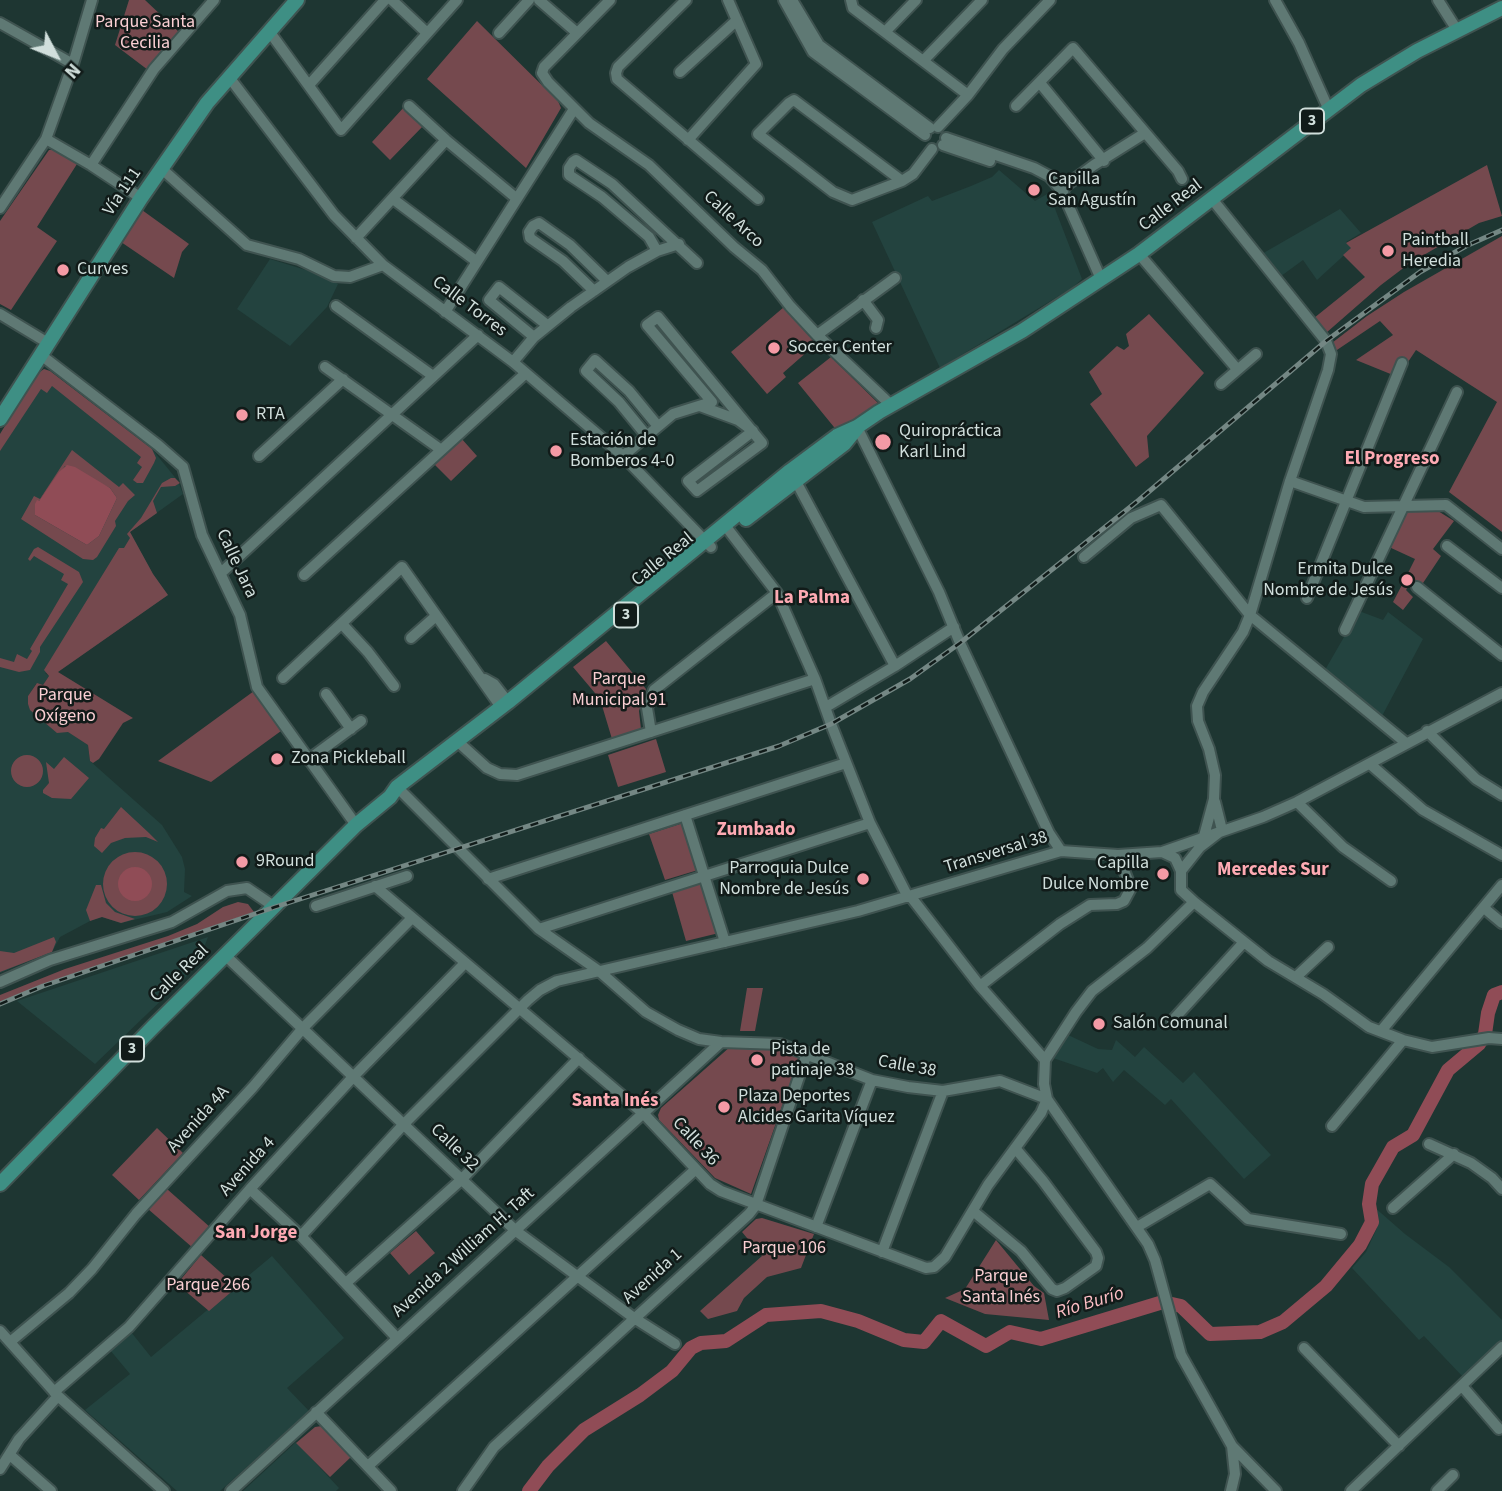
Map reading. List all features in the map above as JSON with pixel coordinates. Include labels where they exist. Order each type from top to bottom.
[{"type":"main road","name":"Vía 111","points":[[0,419],[141,198],[207,103],[297,0]]},
{"type":"main road","name":"Calle Real","points":[[0,1184],[356,825],[792,475],[845,444],[857,427],[891,405],[1022,331],[1139,254],[1328,108],[1392,65],[1502,8]]},
{"type":"main road","name":"Calle Real","points":[[459,743],[707,544]]},
{"type":"street","points":[[0,208],[46,139],[74,64],[92,0]]},
{"type":"street","points":[[91,165],[154,69],[214,0]]},
{"type":"street","points":[[309,85],[385,0]]},
{"type":"street","points":[[392,0],[427,33]]},
{"type":"street","points":[[269,31],[341,130],[457,0]]},
{"type":"street","points":[[499,33],[529,0]]},
{"type":"street","points":[[540,0],[576,32],[610,0]]},
{"type":"street","points":[[686,0],[618,67],[616,73],[622,83],[758,199]]},
{"type":"street","points":[[688,140],[756,64],[728,0]]},
{"type":"street","points":[[784,0],[802,27],[819,45],[867,87],[936,137],[1009,163],[1041,171],[1049,176],[1081,241],[1089,265],[1101,279]]},
{"type":"street","points":[[792,0],[802,27]]},
{"type":"street","points":[[851,0],[853,8],[968,95]]},
{"type":"street","points":[[885,32],[916,0]]},
{"type":"street","points":[[923,61],[982,0]]},
{"type":"street","points":[[902,181],[794,100],[758,134],[833,192],[852,200],[902,181],[907,169],[936,137],[1003,49],[1050,0]]},
{"type":"street","points":[[1275,0],[1299,43],[1328,108]]},
{"type":"street","points":[[1438,0],[1457,30]]},
{"type":"street","points":[[680,72],[737,20]]},
{"type":"street","points":[[0,23],[74,64]]},
{"type":"street","name":"Calle Arco","points":[[576,32],[551,57],[542,73],[589,123],[649,165],[734,247],[762,270],[817,335],[891,405]]},
{"type":"street","points":[[1016,106],[1073,48],[1182,179]]},
{"type":"street","name":"Calle Torres","points":[[229,76],[334,215],[383,265],[513,362],[623,456],[707,544]]},
{"type":"street","points":[[1040,83],[1104,161]]},
{"type":"street","points":[[410,106],[516,198]]},
{"type":"street","points":[[445,312],[574,109]]},
{"type":"street","points":[[1059,193],[1077,177],[1145,133]]},
{"type":"street","points":[[46,139],[141,198]]},
{"type":"street","points":[[356,238],[446,140]]},
{"type":"street","points":[[657,251],[649,237],[601,197],[569,175],[573,162],[576,160],[612,184],[697,263]]},
{"type":"street","points":[[162,169],[247,245],[299,259],[334,276],[350,277],[383,265]]},
{"type":"street","points":[[601,197],[612,184]]},
{"type":"street","points":[[393,199],[476,261]]},
{"type":"street","points":[[1181,871],[1200,846],[1222,830],[1214,799],[1213,762],[1198,721],[1197,706],[1203,692],[1243,632],[1250,615],[1331,354],[1326,341],[1212,200]]},
{"type":"street","points":[[594,290],[563,261],[530,238],[529,232],[533,226],[538,223],[569,245],[607,281]]},
{"type":"street","points":[[513,362],[547,325],[594,290],[657,251],[678,244]]},
{"type":"street","points":[[1139,254],[1237,369]]},
{"type":"street","points":[[817,335],[895,278]]},
{"type":"street","points":[[534,337],[489,300],[499,287],[547,325]]},
{"type":"street","points":[[863,300],[878,320],[876,328]]},
{"type":"street","points":[[336,306],[433,376]]},
{"type":"street","name":"Calle Jara","points":[[0,314],[181,464],[190,485],[202,535],[222,572],[244,627],[257,687],[356,825]]},
{"type":"street","points":[[712,402],[647,325],[658,317],[753,431],[762,443],[697,491],[688,481],[753,431]]},
{"type":"street","points":[[222,572],[478,335]]},
{"type":"street","points":[[1221,384],[1256,354]]},
{"type":"street","points":[[646,435],[619,402],[586,372],[595,360],[629,391],[657,425]]},
{"type":"street","points":[[1307,598],[1402,363]]},
{"type":"street","points":[[325,367],[440,449]]},
{"type":"street","points":[[304,575],[526,373]]},
{"type":"street","points":[[259,456],[343,379]]},
{"type":"street","points":[[1345,630],[1457,392]]},
{"type":"street","points":[[623,456],[673,414],[712,402],[723,395]]},
{"type":"street","points":[[700,406],[721,412],[753,431]]},
{"type":"street","points":[[857,427],[939,592],[1049,833],[1061,851]]},
{"type":"street","points":[[792,475],[895,666]]},
{"type":"street","points":[[1290,481],[1364,507],[1446,505],[1502,549]]},
{"type":"street","points":[[1084,557],[1131,519],[1161,505],[1250,615],[1406,743]]},
{"type":"street","points":[[727,528],[777,593],[815,678],[870,822],[910,897],[980,986],[1045,1060]]},
{"type":"street","points":[[1447,546],[1502,588]]},
{"type":"street","points":[[283,678],[402,567],[479,676],[494,684],[505,704]]},
{"type":"street","points":[[1417,586],[1502,655]]},
{"type":"street","points":[[651,732],[647,708],[654,690],[777,593]]},
{"type":"street","points":[[411,638],[436,616]]},
{"type":"street","points":[[342,624],[394,686]]},
{"type":"street","points":[[826,707],[954,627]]},
{"type":"street","points":[[459,743],[472,757],[493,771],[517,775],[815,678]]},
{"type":"street","name":"Transversal 38","points":[[301,1236],[404,1124],[533,995],[556,981],[910,897],[1061,851],[1118,855],[1162,852],[1263,817],[1297,802],[1502,693]]},
{"type":"street","points":[[326,694],[351,729]]},
{"type":"street","points":[[308,760],[361,722]]},
{"type":"street","points":[[1427,731],[1476,779],[1502,794]]},
{"type":"street","points":[[488,879],[846,764]]},
{"type":"street","points":[[1370,764],[1423,810],[1502,855]]},
{"type":"street","name":"Calle 38","points":[[397,792],[539,929],[599,971],[654,1017],[699,1039],[780,1044],[872,1080],[943,1091],[1000,1081],[1047,1099]]},
{"type":"street","points":[[1204,836],[1214,799]]},
{"type":"street","points":[[1297,802],[1343,847],[1391,881]]},
{"type":"street","points":[[685,815],[725,942]]},
{"type":"street","points":[[539,929],[870,822]]},
{"type":"street","points":[[1162,852],[1175,858],[1181,871],[1182,904],[1175,922]]},
{"type":"street","points":[[980,986],[1060,924],[1090,905],[1117,904],[1124,901],[1131,888],[1118,855]]},
{"type":"street","points":[[316,906],[407,876]]},
{"type":"street","points":[[1381,1031],[1502,885]]},
{"type":"street","name":"Calle 36","points":[[375,886],[645,1114],[696,1169],[721,1191],[919,1266],[934,1267],[945,1257],[972,1211]]},
{"type":"street","points":[[0,982],[50,960],[172,922],[227,891],[247,888],[275,907]]},
{"type":"street","points":[[1181,890],[1268,961],[1357,1019],[1381,1031],[1432,1047],[1483,1038],[1502,1039]]},
{"type":"street","points":[[1194,902],[1147,948],[1092,991],[1045,1060],[1044,1084],[1047,1099],[1137,1227],[1155,1260],[1181,1356],[1232,1446],[1276,1491]]},
{"type":"street","points":[[1484,908],[1502,923]]},
{"type":"street","name":"Avenida 4A","points":[[10,1342],[69,1293],[92,1269],[136,1214],[245,1096],[303,1028],[412,918]]},
{"type":"street","points":[[1172,1021],[1244,942]]},
{"type":"street","points":[[1296,977],[1328,947]]},
{"type":"street","name":"Calle 32","points":[[226,956],[516,1231],[576,1277],[675,1344]]},
{"type":"street","name":"Avenida 4","points":[[0,1469],[56,1394],[129,1327],[353,1077],[465,963]]},
{"type":"street","points":[[1332,1126],[1403,1040]]},
{"type":"street","name":"Avenida 2 William H. Taft","points":[[231,1491],[721,1042]]},
{"type":"street","name":"Avenida 1","points":[[463,1491],[494,1447],[749,1214],[756,1205],[807,1053]]},
{"type":"street","points":[[346,1283],[461,1180],[579,1058]]},
{"type":"street","points":[[816,1227],[872,1080]]},
{"type":"street","points":[[882,1252],[943,1091]]},
{"type":"street","points":[[1015,1148],[1043,1181],[1098,1258],[1096,1266],[1090,1271],[1057,1291],[1046,1284],[1021,1251],[972,1211],[1015,1148],[1041,1113],[1047,1099]]},
{"type":"street","points":[[1429,1144],[1482,1170],[1502,1189]]},
{"type":"street","points":[[1393,1208],[1454,1154]]},
{"type":"street","points":[[368,1466],[696,1169]]},
{"type":"street","points":[[1137,1227],[1210,1184],[1248,1219],[1341,1234]]},
{"type":"street","points":[[250,1189],[301,1236],[396,1338]]},
{"type":"street","points":[[0,1331],[56,1394],[164,1491]]},
{"type":"street","points":[[1351,1491],[1502,1347]]},
{"type":"street","points":[[1304,1348],[1399,1446]]},
{"type":"street","points":[[1462,1386],[1499,1429]]},
{"type":"street","points":[[316,1412],[391,1491]]},
{"type":"street","points":[[1231,1491],[1235,1474],[1232,1446]]},
{"type":"street","points":[[10,1455],[51,1491]]},
{"type":"street","points":[[1437,1491],[1453,1475]]},
{"type":"shaded area","points":[[999,170],[1035,201],[1049,193],[1082,279],[1072,288],[940,368],[872,222],[928,196],[932,201],[971,186],[992,177]]},
{"type":"shaded area","points":[[1340,209],[1361,233],[1346,242],[1352,248],[1317,280],[1303,260],[1277,279],[1260,255]]},
{"type":"shaded area","points":[[270,259],[319,274],[338,284],[327,307],[290,346],[237,309]]},
{"type":"shaded area","points":[[44,369],[152,449],[178,481],[183,494],[130,532],[168,595],[57,672],[45,673],[49,676],[43,685],[36,684],[28,696],[28,704],[88,745],[90,761],[162,825],[182,857],[185,869],[184,892],[192,896],[167,912],[121,923],[102,917],[90,921],[60,937],[52,952],[0,973],[0,434],[37,374]]},
{"type":"shaded area","points":[[67,465],[110,488],[117,498],[99,536],[87,545],[35,515],[37,500],[39,501]]},
{"type":"shaded area","points":[[1359,611],[1383,620],[1388,612],[1423,639],[1382,716],[1325,670]]},
{"type":"shaded area","points":[[135,867],[147,872],[152,884],[147,896],[135,901],[123,896],[118,884],[123,872]]},
{"type":"shaded area","points":[[208,937],[197,966],[95,1064],[17,1001]]},
{"type":"shaded area","points":[[1066,1034],[1098,1049],[1112,1050],[1116,1040],[1135,1057],[1144,1047],[1183,1083],[1194,1072],[1271,1155],[1244,1179],[1171,1099],[1165,1105],[1124,1070],[1113,1082],[1103,1068],[1097,1073],[1053,1058]]},
{"type":"shaded area","points":[[1373,1206],[1449,1267],[1502,1320],[1502,1340],[1464,1378],[1424,1336],[1419,1340],[1352,1268],[1366,1252],[1377,1228]]},
{"type":"shaded area","points":[[272,1256],[344,1338],[287,1388],[309,1411],[220,1491],[177,1491],[85,1410],[130,1374],[110,1350],[131,1332],[151,1357]]},
{"type":"shaded area","points":[[296,1442],[339,1488],[336,1491],[243,1491]]},
{"type":"green space","name":"Parque Santa Cecilia","points":[[129,0],[145,0],[180,33],[148,70],[115,45]]},
{"type":"green space","points":[[477,21],[558,101],[561,108],[526,168],[427,79]]},
{"type":"green space","points":[[405,106],[424,125],[390,160],[372,142]]},
{"type":"green space","points":[[49,150],[77,164],[37,227],[57,241],[11,310],[0,304],[0,221]]},
{"type":"green space","name":"Paintball Heredia","points":[[1487,165],[1502,216],[1479,223],[1410,263],[1326,333],[1314,318],[1365,277],[1343,255],[1351,248],[1346,243]]},
{"type":"green space","points":[[142,210],[189,244],[182,252],[174,278],[121,242]]},
{"type":"green space","points":[[1502,236],[1502,532],[1449,492],[1497,402],[1416,350],[1408,362],[1401,358],[1393,375],[1356,360],[1393,335],[1380,321],[1331,354],[1328,346],[1404,292]]},
{"type":"green space","name":"Soccer Center","points":[[784,307],[816,344],[783,373],[786,377],[767,394],[731,352]]},
{"type":"green space","points":[[1149,314],[1204,373],[1147,436],[1149,457],[1136,467],[1090,404],[1102,394],[1089,372],[1117,346],[1124,350],[1129,346],[1126,334]]},
{"type":"green space","points":[[831,357],[878,403],[838,432],[798,383]]},
{"type":"green space","points":[[44,369],[152,449],[156,458],[143,483],[133,480],[142,467],[137,463],[141,457],[52,386],[47,393],[41,389],[0,451],[0,434],[37,374]]},
{"type":"green space","points":[[461,438],[477,456],[451,481],[434,464]]},
{"type":"green space","points":[[72,450],[119,487],[123,483],[135,495],[115,521],[116,526],[93,560],[83,559],[21,519],[34,496],[40,499]],"holes":[[[65,466],[110,488],[117,498],[99,536],[87,545],[35,515],[37,501]]]},
{"type":"green space","name":"Parque Oxígeno","points":[[171,478],[180,483],[161,487],[153,501],[157,513],[130,532],[168,595],[58,672],[133,718],[123,723],[99,759],[93,763],[90,761],[88,745],[68,732],[57,733],[30,710],[28,696],[37,683],[43,685],[49,676],[44,670],[119,548],[124,548],[130,538],[127,534],[141,518],[162,483]]},
{"type":"green space","points":[[1406,510],[1438,511],[1454,521],[1433,549],[1441,556],[1421,586],[1413,580],[1406,590],[1413,597],[1403,610],[1393,602],[1403,583],[1407,585],[1411,579],[1407,575],[1415,559],[1389,547]]},
{"type":"green space","points":[[38,547],[79,572],[83,582],[40,647],[30,670],[19,672],[0,667],[0,658],[14,662],[17,654],[27,659],[32,651],[30,649],[68,584],[61,580],[64,574],[34,556],[30,561],[28,559]]},
{"type":"green space","name":"Parque Municipal 91","points":[[606,641],[646,689],[639,711],[641,729],[612,739],[600,699],[573,667]]},
{"type":"green space","points":[[254,691],[281,731],[211,782],[158,761]]},
{"type":"green space","points":[[656,739],[666,772],[618,787],[608,755]]},
{"type":"green space","points":[[27,755],[38,760],[43,771],[38,782],[27,787],[16,782],[11,771],[16,760]]},
{"type":"green space","points":[[64,757],[89,778],[71,799],[52,798],[43,793],[49,783],[46,762],[54,769]]},
{"type":"green space","points":[[121,807],[158,842],[146,837],[125,838],[111,843],[102,853],[94,846],[101,828],[104,829]]},
{"type":"green space","points":[[683,823],[698,870],[665,880],[649,834]]},
{"type":"green space","points":[[135,852],[147,854],[158,861],[165,872],[165,896],[158,907],[147,914],[135,916],[123,914],[112,907],[105,896],[103,884],[105,872],[112,861],[123,854]]},
{"type":"green space","points":[[703,882],[719,933],[686,941],[672,892]]},
{"type":"green space","points":[[96,885],[101,885],[106,903],[115,912],[135,919],[121,923],[102,917],[90,921],[86,910]]},
{"type":"green space","points":[[238,902],[248,904],[254,912],[43,986],[0,1004],[0,995],[65,969],[168,936]]},
{"type":"green space","points":[[54,937],[56,942],[52,952],[0,972],[0,951],[14,953]]},
{"type":"green space","points":[[747,988],[763,988],[755,1031],[740,1031]]},
{"type":"green space","points":[[731,1046],[771,1046],[798,1054],[799,1058],[751,1194],[715,1178],[659,1120],[658,1115],[661,1108]]},
{"type":"green space","points":[[157,1128],[183,1153],[139,1200],[112,1175]]},
{"type":"green space","points":[[167,1189],[211,1228],[193,1248],[148,1209]]},
{"type":"green space","name":"Parque 106","points":[[762,1218],[814,1234],[801,1268],[767,1277],[744,1298],[737,1311],[708,1319],[700,1311],[762,1256],[742,1232],[756,1219]]},
{"type":"green space","points":[[416,1231],[435,1253],[409,1275],[390,1253]]},
{"type":"green space","name":"Parque Santa Inés","points":[[996,1240],[1034,1286],[1044,1293],[1049,1320],[985,1314],[945,1298],[965,1289]]},
{"type":"green space","name":"Parque 266","points":[[201,1255],[237,1287],[209,1311],[177,1284]]},
{"type":"green space","points":[[322,1426],[351,1457],[330,1477],[296,1443],[315,1427]]},
{"type":"waterway","name":"Río Burío","points":[[529,1491],[548,1466],[584,1430],[640,1395],[672,1371],[691,1348],[701,1343],[726,1341],[766,1315],[821,1311],[858,1321],[904,1340],[924,1342],[941,1321],[986,1346],[1010,1332],[1041,1339],[1163,1302],[1181,1306],[1210,1334],[1260,1332],[1283,1322],[1326,1286],[1360,1245],[1372,1222],[1369,1204],[1372,1184],[1393,1147],[1413,1135],[1448,1070],[1479,1044],[1485,1034],[1494,995],[1502,992]]},
{"type":"railway","points":[[0,1004],[43,986],[275,907],[779,746],[831,724],[910,679],[960,643],[1139,500],[1326,341],[1420,272],[1466,246],[1502,230]]},
{"type":"place","name":"Capilla San Agustín","points":[[1034,190]]},
{"type":"place","name":"Paintball Heredia","points":[[1388,251]]},
{"type":"place","name":"Curves","points":[[63,270]]},
{"type":"place","name":"Soccer Center","points":[[774,348]]},
{"type":"place","name":"RTA","points":[[242,415]]},
{"type":"place","name":"Quiropráctica Karl Lind","points":[[883,442]]},
{"type":"place","name":"Estación de Bomberos 4-0","points":[[556,451]]},
{"type":"place","name":"Ermita Dulce Nombre de Jesús","points":[[1407,580]]},
{"type":"place","name":"Zona Pickleball","points":[[277,759]]},
{"type":"place","name":"9Round","points":[[242,862]]},
{"type":"place","name":"Capilla Dulce Nombre","points":[[1163,874]]},
{"type":"place","name":"Parroquia Dulce Nombre de Jesús","points":[[863,879]]},
{"type":"place","name":"Salón Comunal","points":[[1099,1024]]},
{"type":"place","name":"Pista de patinaje 38","points":[[757,1060]]},
{"type":"place","name":"Plaza Deportes Alcides Garita Víquez","points":[[724,1107]]},
{"type":"district","name":"El Progreso","points":[[1392,460]]},
{"type":"district","name":"La Palma","points":[[812,599]]},
{"type":"district","name":"Zumbado","points":[[756,831]]},
{"type":"district","name":"Mercedes Sur","points":[[1273,871]]},
{"type":"district","name":"Santa Inés","points":[[615,1102]]},
{"type":"district","name":"San Jorge","points":[[256,1234]]}]
